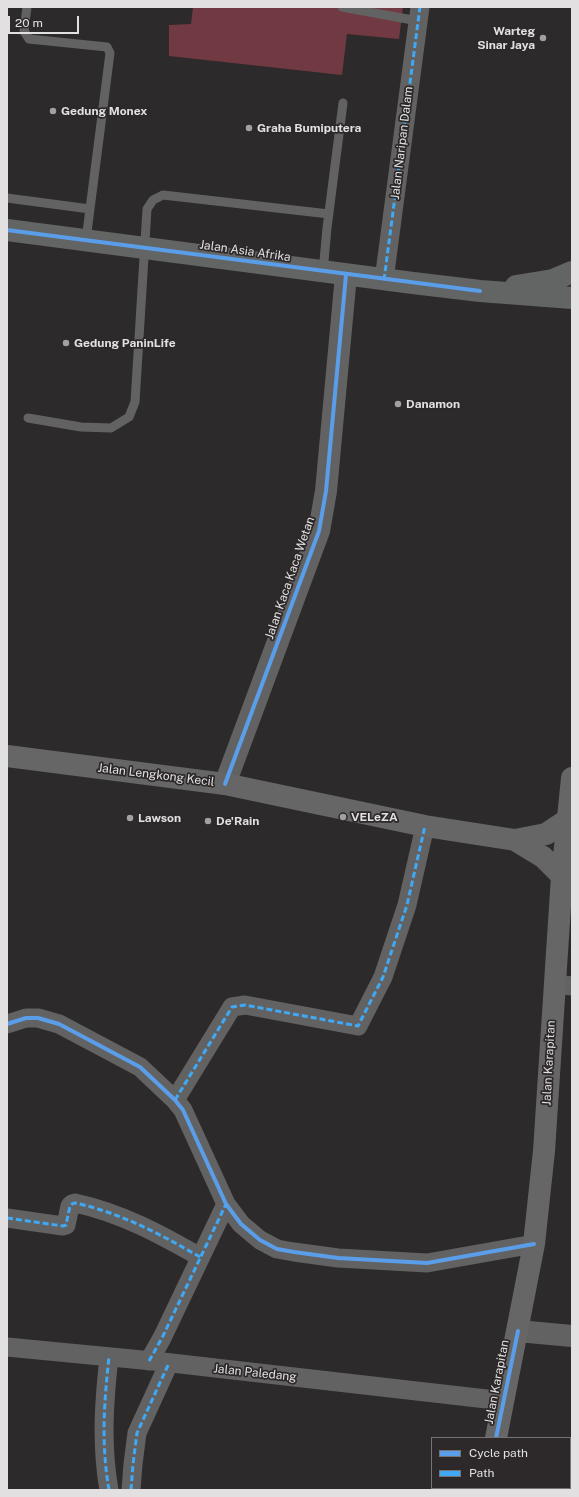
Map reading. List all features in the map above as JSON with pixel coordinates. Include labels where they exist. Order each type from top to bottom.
[{"type":"main road","name":"Jalan Asia Afrika","points":[[7,230],[384,280],[480,291]]},
{"type":"main road","points":[[480,291],[553,280],[572,272]]},
{"type":"main road","points":[[480,291],[572,298]]},
{"type":"main road","name":"Jalan Lengkong Kecil","points":[[7,756],[225,784],[425,826],[516,840],[546,834],[567,836]]},
{"type":"main road","name":"Jalan Karapitan","points":[[496,1437],[534,1244],[563,985],[562,876],[572,778]]},
{"type":"main road","name":"Jalan Lengkong Kecil","points":[[516,840],[543,857],[562,876]]},
{"type":"street","name":"Jalan Naripan Dalam","points":[[384,280],[419,14]]},
{"type":"street","name":"Jalan Kaca Kaca Wetan","points":[[225,784],[319,531],[326,491],[346,275]]},
{"type":"street","points":[[175,1100],[232,1007],[245,1005],[358,1026],[385,970],[407,905],[425,826]]},
{"type":"street","points":[[7,1024],[26,1018],[38,1018],[60,1024],[140,1067],[175,1100],[183,1110],[226,1204],[241,1224],[260,1240],[277,1248],[316,1256],[427,1263],[534,1244]]},
{"type":"street","points":[[7,1218],[63,1226],[66,1225],[70,1206],[75,1203],[119,1216],[158,1233],[200,1257]]},
{"type":"street","points":[[131,1490],[137,1433],[158,1362],[162,1338],[226,1204]]},
{"type":"street","points":[[518,1330],[572,1336]]},
{"type":"street","name":"Jalan Paledang","points":[[7,1347],[158,1362],[504,1401]]},
{"type":"street","points":[[109,1357],[103,1429],[105,1466],[109,1490]]},
{"type":"lane","points":[[27,7],[24,31],[29,39],[107,47],[110,53],[86,240]]},
{"type":"lane","points":[[342,7],[419,14]]},
{"type":"lane","points":[[323,272],[343,103]]},
{"type":"lane","points":[[28,418],[81,426],[112,428],[129,417],[135,402],[147,209],[153,200],[163,195],[329,214]]},
{"type":"lane","points":[[7,198],[90,209]]},
{"type":"shaded area","points":[[193,7],[403,7],[399,39],[347,34],[342,75],[169,56],[169,25],[191,24]]},
{"type":"marked path","points":[[384,280],[420,7]]},
{"type":"marked path","points":[[175,1100],[232,1007],[245,1005],[358,1026],[383,977],[407,905],[425,826]]},
{"type":"marked path","points":[[7,1218],[63,1226],[66,1225],[70,1206],[75,1203],[124,1218],[170,1240],[200,1257]]},
{"type":"marked path","points":[[149,1361],[162,1338],[226,1204]]},
{"type":"marked path","points":[[109,1357],[104,1440],[106,1473],[109,1490]]},
{"type":"marked path","points":[[131,1490],[137,1433],[169,1363]]},
{"type":"cycle path","points":[[7,230],[480,291]]},
{"type":"cycle path","points":[[225,784],[319,531],[326,491],[346,275]]},
{"type":"cycle path","points":[[7,1024],[26,1018],[38,1018],[59,1024],[140,1067],[175,1100],[183,1110],[226,1204],[241,1224],[260,1240],[277,1249],[338,1258],[427,1263],[534,1244]]},
{"type":"cycle path","points":[[496,1437],[518,1331]]},
{"type":"place","name":"Warteg Sinar Jaya","points":[[543,38]]},
{"type":"place","name":"Gedung Monex","points":[[53,111]]},
{"type":"place","name":"Graha Bumiputera","points":[[249,128]]},
{"type":"place","name":"Gedung PaninLife","points":[[66,343]]},
{"type":"place","name":"Danamon","points":[[398,404]]},
{"type":"place","name":"VELeZA","points":[[343,817]]},
{"type":"place","name":"Lawson","points":[[130,818]]},
{"type":"place","name":"De'Rain","points":[[208,821]]}]
